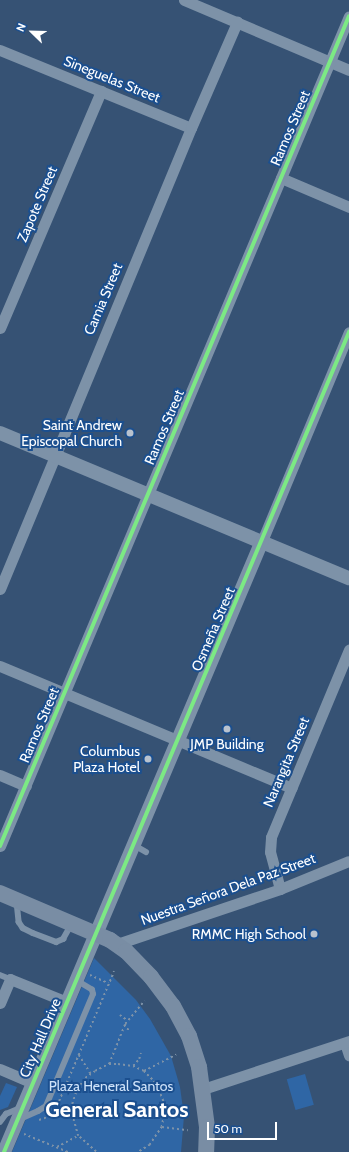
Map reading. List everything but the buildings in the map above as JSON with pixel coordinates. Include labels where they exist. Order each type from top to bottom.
[{"type":"main road","points":[[0,893],[96,933],[117,944],[152,977],[173,1006],[189,1036],[199,1067],[207,1126],[206,1152]]},
{"type":"street","points":[[184,0],[349,70]]},
{"type":"street","name":"Ramos Street","points":[[0,846],[349,16]]},
{"type":"street","name":"Camia Street","points":[[0,589],[191,128],[237,22]]},
{"type":"street","name":"Sineguelas Street","points":[[0,50],[191,128]]},
{"type":"street","name":"Zapote Street","points":[[0,328],[101,91]]},
{"type":"street","points":[[281,178],[349,207]]},
{"type":"street","name":"Osmeña Street","points":[[96,933],[349,332]]},
{"type":"street","points":[[0,433],[349,578]]},
{"type":"street","name":"Narangita Street","points":[[280,889],[270,852],[270,843],[273,830],[349,650]]},
{"type":"street","points":[[0,666],[292,788]]},
{"type":"street","points":[[0,775],[26,786]]},
{"type":"street","name":"Nuestra Señora Dela Paz Street","points":[[117,944],[280,889],[349,861]]},
{"type":"street","name":"City Hall Drive","points":[[4,1152],[67,1002],[81,977],[96,933]]},
{"type":"street","points":[[0,1003],[5,977],[67,1002]]},
{"type":"street","points":[[203,1090],[347,1042],[349,1055]]},
{"type":"street","points":[[0,1069],[33,1084]]},
{"type":"lane","points":[[133,845],[146,852]]},
{"type":"lane","points":[[17,900],[19,922],[23,928],[33,933],[56,942],[63,940],[72,923]]},
{"type":"lane","points":[[0,1122],[6,1114],[18,1119],[46,1106],[93,994],[92,990],[81,977]]},
{"type":"path","points":[[81,977],[108,983]]},
{"type":"path","points":[[109,1064],[127,1020],[144,1001]]},
{"type":"path","points":[[120,1014],[127,1020]]},
{"type":"path","points":[[125,1024],[129,1031]]},
{"type":"path","points":[[133,1066],[139,1059],[141,1053]]},
{"type":"path","points":[[78,1055],[90,1074]]},
{"type":"path","points":[[144,1071],[176,1055]]},
{"type":"path","points":[[96,1152],[85,1144],[78,1136],[72,1115],[72,1104],[77,1090],[90,1074],[109,1064],[133,1066],[144,1071],[154,1080],[163,1099],[165,1111],[162,1127],[150,1145],[139,1152]]},
{"type":"path","points":[[64,1089],[77,1090]]},
{"type":"path","points":[[18,1119],[57,1147],[68,1152]]},
{"type":"path","points":[[162,1127],[188,1130]]},
{"type":"path","points":[[57,1147],[78,1136]]},
{"type":"green space","name":"Plaza Heneral Santos","points":[[94,958],[136,1000],[150,1019],[171,1056],[180,1087],[184,1116],[181,1152],[12,1152]]},
{"type":"green space","points":[[305,1074],[314,1105],[296,1110],[287,1079]]},
{"type":"green space","points":[[6,1083],[17,1087],[8,1107],[0,1110],[0,1096]]},
{"type":"cycle path","points":[[0,846],[349,16]]},
{"type":"cycle path","points":[[4,1152],[349,332]]},
{"type":"place","name":"Saint Andrew Episcopal Church","points":[[130,433]]},
{"type":"place","name":"JMP Building","points":[[227,729]]},
{"type":"place","name":"Columbus Plaza Hotel","points":[[148,759]]},
{"type":"place","name":"RMMC High School","points":[[314,934]]},
{"type":"district","name":"General Santos","points":[[117,1110]]}]
